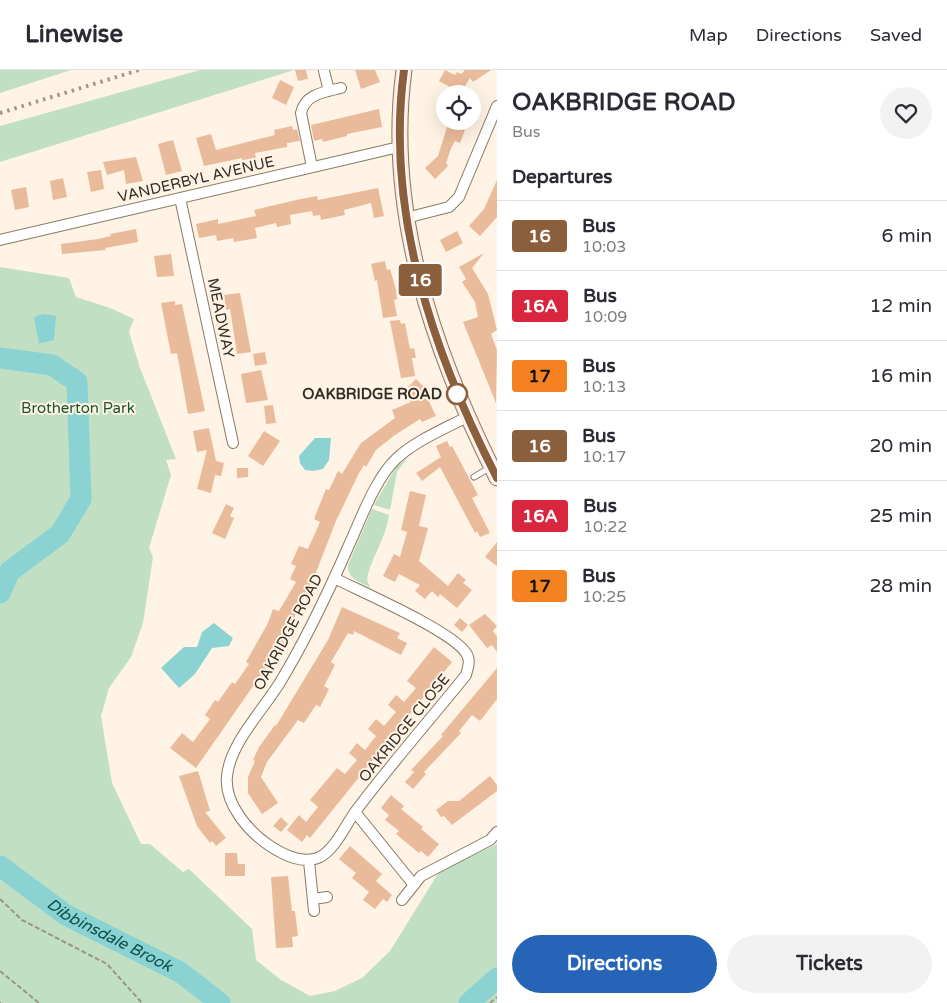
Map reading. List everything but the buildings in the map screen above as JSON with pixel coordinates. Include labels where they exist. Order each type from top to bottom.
[{"type":"main road","points":[[404,70],[399,104],[399,147],[406,218],[412,250],[432,323],[467,417],[494,472]]},
{"type":"street","points":[[324,71],[330,91]]},
{"type":"street","points":[[312,167],[301,113],[302,106],[306,100],[341,88]]},
{"type":"street","points":[[406,218],[449,207],[459,196],[497,106]]},
{"type":"street","name":"VANDERBYL AVENUE","points":[[0,240],[399,147]]},
{"type":"street","name":"MEADWAY","points":[[180,198],[233,444]]},
{"type":"street","name":"OAKRIDGE ROAD","points":[[309,860],[294,858],[259,838],[244,823],[229,794],[226,778],[235,748],[279,683],[312,626],[370,499],[396,459],[467,417]]},
{"type":"street","name":"OAKRIDGE CLOSE","points":[[309,860],[321,856],[330,848],[355,812],[466,675],[469,662],[468,654],[445,636],[334,578]]},
{"type":"street","points":[[355,812],[414,884]]},
{"type":"street","points":[[402,900],[421,876],[490,840],[497,832]]},
{"type":"street","points":[[309,860],[314,911]]},
{"type":"street","points":[[313,899],[328,897]]},
{"type":"lane","points":[[474,477],[494,472]]},
{"type":"path","points":[[0,899],[22,920],[107,964],[142,1003]]},
{"type":"path","points":[[0,971],[39,1003]]},
{"type":"path","points":[[490,1003],[497,997]]},
{"type":"green space","points":[[0,70],[71,70],[0,93]]},
{"type":"green space","points":[[200,70],[294,70],[0,162],[0,126]]},
{"type":"green space","name":"Brotherton Park","points":[[0,267],[69,278],[76,297],[110,308],[134,319],[129,332],[140,368],[176,459],[166,460],[171,475],[149,548],[153,557],[143,623],[131,657],[109,688],[101,716],[112,783],[141,844],[150,844],[183,872],[189,869],[252,929],[256,960],[281,980],[310,996],[335,991],[362,978],[390,951],[439,872],[497,844],[497,1003],[0,1003]],"holes":[[[35,317],[54,340],[39,344]]]},
{"type":"green space","points":[[408,457],[397,472],[390,510],[374,505],[396,467]]},
{"type":"green space","points":[[372,509],[389,515],[385,531],[367,576],[371,588],[352,577],[348,570],[348,565]]},
{"type":"water","points":[[44,314],[56,316],[54,340],[39,344],[34,317]]},
{"type":"water","points":[[315,438],[331,438],[329,460],[323,469],[305,470],[300,463],[299,456]]},
{"type":"water","points":[[214,623],[233,638],[229,646],[212,648],[195,674],[179,688],[161,668],[184,647],[197,647],[202,632]]},
{"type":"waterway","name":"Dibbinsdale Brook","points":[[0,358],[52,365],[77,382],[81,499],[60,534],[10,571],[0,593]]},
{"type":"waterway","name":"Dibbinsdale Brook","points":[[0,866],[66,915],[180,972],[220,1003]]},
{"type":"waterway","name":"Dibbinsdale Brook","points":[[469,1003],[497,978]]},
{"type":"railway","points":[[0,113],[139,70]]},
{"type":"bus line","name":"16","points":[[404,70],[399,104],[399,147],[401,185],[412,250],[432,323],[455,390],[497,478]]},
{"type":"place","name":"OAKBRIDGE ROAD","points":[[457,394]]}]
